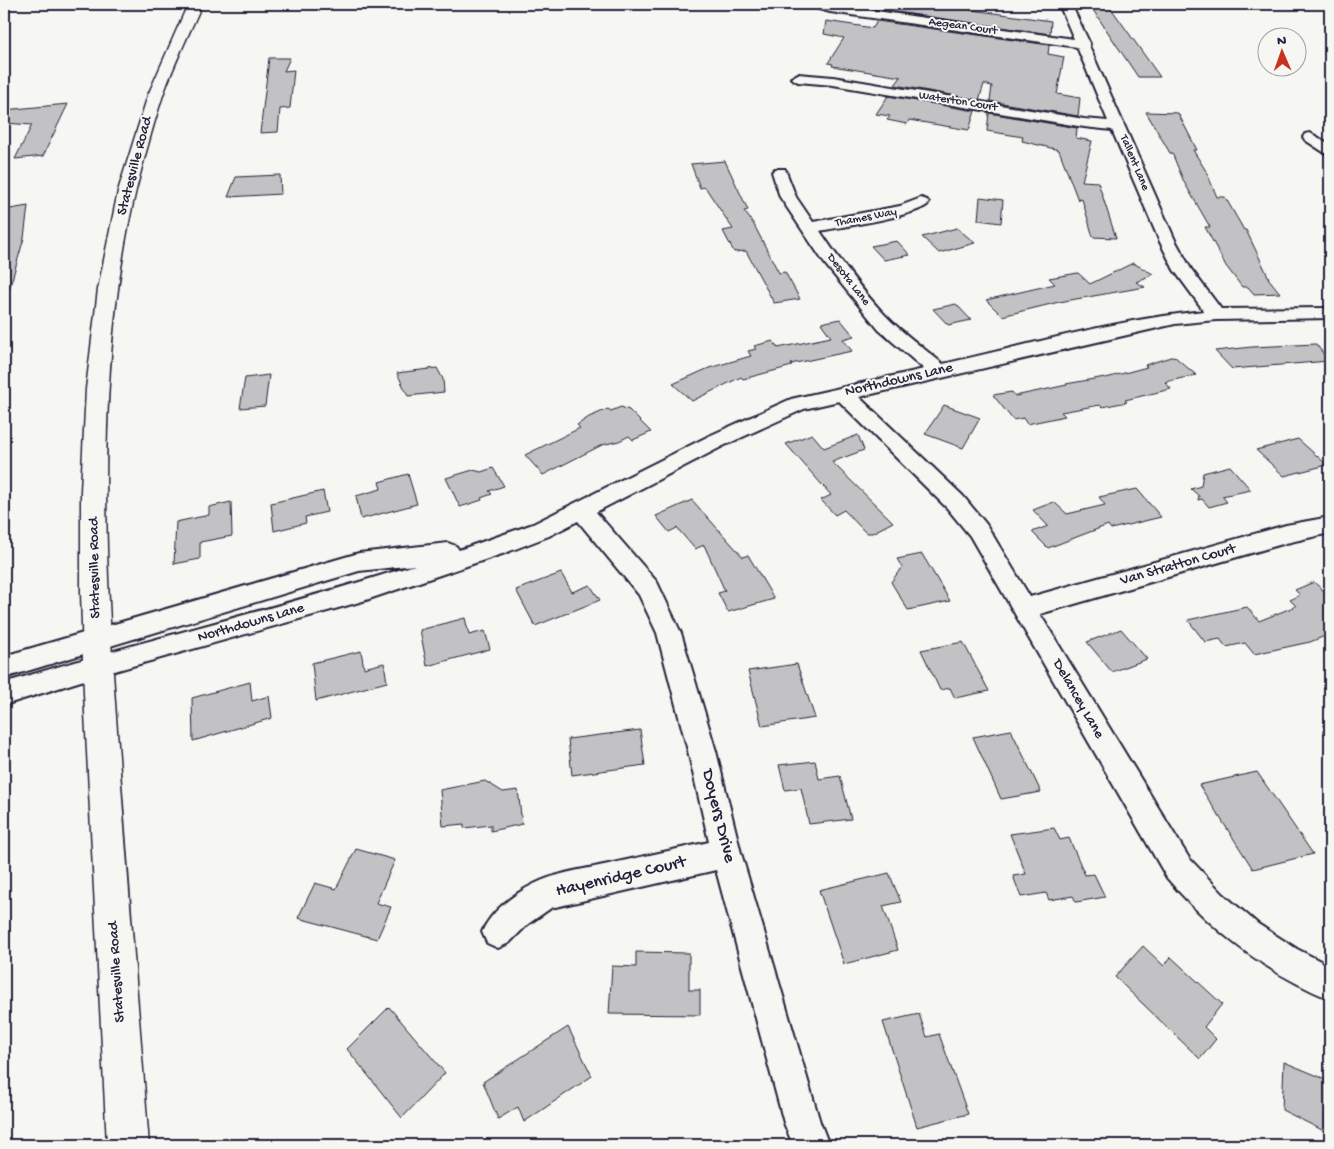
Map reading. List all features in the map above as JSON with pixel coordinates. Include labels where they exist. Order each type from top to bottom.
[{"type":"main road","name":"Statesville Road","points":[[128,1145],[96,652],[94,489],[101,358],[117,234],[136,151],[160,79],[195,4]]},
{"type":"street","name":"Aegean Court","points":[[812,4],[840,10],[1084,44]]},
{"type":"street","name":"Tallent Lane","points":[[1065,4],[1084,44],[1166,240],[1183,270],[1216,315]]},
{"type":"street","name":"Waterton Court","points":[[798,78],[833,81],[1084,123],[1119,126]]},
{"type":"street","points":[[1310,137],[1330,150]]},
{"type":"street","name":"Desota Lane","points":[[780,172],[784,190],[832,260],[870,310],[939,371]]},
{"type":"street","name":"Thames Way","points":[[810,228],[904,210],[921,203]]},
{"type":"street","name":"Northdowns Lane","points":[[4,667],[96,652],[363,591],[497,547],[541,530],[780,411],[843,392],[1156,323],[1216,315],[1330,313]]},
{"type":"street","name":"Delancey Lane","points":[[843,392],[955,502],[972,523],[1026,608],[1178,868],[1221,916],[1252,940],[1295,967],[1330,983]]},
{"type":"street","name":"Doyers Drive","points":[[581,509],[648,589],[669,633],[699,742],[726,853],[802,1123],[811,1145]]},
{"type":"street","name":"Van Stratton Court","points":[[1026,608],[1286,534],[1330,525]]},
{"type":"street","name":"Northdowns Lane","points":[[4,694],[96,652]]},
{"type":"street","name":"Hayenridge Court","points":[[498,932],[517,913],[544,895],[575,886],[726,853]]},
{"type":"building","points":[[886,4],[945,4],[959,6],[958,8],[1051,21],[1050,34],[883,10]]},
{"type":"building","points":[[1089,4],[1108,4],[1160,77],[1138,77]]},
{"type":"building","points":[[826,21],[873,28],[877,21],[1049,45],[1048,54],[1064,57],[1057,94],[1080,98],[1078,116],[990,101],[992,86],[984,84],[979,100],[895,85],[901,77],[832,66],[833,64],[828,63],[844,38],[824,34]]},
{"type":"building","points":[[269,58],[290,58],[284,71],[294,70],[290,108],[280,109],[278,132],[260,133]]},
{"type":"building","points":[[888,96],[975,111],[969,130],[909,120],[907,124],[887,120],[890,116],[876,114]]},
{"type":"building","points":[[68,104],[43,156],[15,159],[32,125],[4,123],[4,110]]},
{"type":"building","points":[[1146,112],[1178,113],[1197,150],[1193,150],[1206,171],[1217,197],[1225,197],[1244,230],[1246,230],[1268,278],[1280,293],[1254,294],[1248,287],[1242,287],[1226,266],[1205,227],[1210,227],[1184,182],[1172,153],[1170,153]]},
{"type":"building","points":[[989,113],[1077,128],[1076,138],[1092,141],[1082,181],[1098,182],[1116,238],[1093,237],[1082,199],[1078,198],[1078,200],[1059,150],[1022,141],[1023,137],[987,131]]},
{"type":"building","points":[[725,161],[748,210],[744,211],[753,223],[779,273],[785,272],[800,299],[774,303],[746,251],[734,252],[723,231],[733,229],[705,187],[700,188],[691,164]]},
{"type":"building","points":[[280,175],[281,194],[228,197],[236,177]]},
{"type":"building","points":[[980,197],[1003,200],[1001,223],[978,220]]},
{"type":"building","points":[[28,206],[24,238],[9,290],[4,289],[4,210]]},
{"type":"building","points":[[957,228],[975,243],[939,253],[922,237]]},
{"type":"building","points":[[897,241],[910,255],[884,260],[871,246]]},
{"type":"building","points":[[1133,263],[1153,274],[1136,282],[1145,287],[1059,302],[1002,316],[986,300],[1055,284],[1049,278],[1078,273],[1090,284]]},
{"type":"building","points":[[956,304],[971,320],[948,325],[933,309]]},
{"type":"building","points":[[840,319],[854,336],[843,339],[852,351],[791,364],[792,366],[743,379],[741,377],[692,401],[673,384],[709,368],[751,356],[748,351],[756,349],[754,346],[773,341],[778,348],[831,337],[821,323]]},
{"type":"building","points":[[1316,344],[1329,361],[1232,369],[1215,351],[1252,347]]},
{"type":"building","points":[[1174,356],[1196,375],[1165,382],[1171,389],[1125,400],[1127,402],[1061,412],[1065,416],[1027,424],[1023,418],[1013,420],[993,395],[1012,392],[1015,396],[1066,384],[1106,378],[1147,367],[1145,365]]},
{"type":"building","points":[[437,368],[443,379],[444,392],[408,396],[397,373]]},
{"type":"building","points":[[269,375],[265,406],[240,408],[245,378]]},
{"type":"building","points":[[944,405],[980,418],[963,448],[925,434]]},
{"type":"building","points":[[621,407],[629,410],[651,432],[633,440],[629,436],[619,441],[602,445],[543,475],[525,455],[580,428],[577,425],[589,417],[608,409],[611,411]]},
{"type":"building","points":[[812,434],[824,448],[858,435],[864,450],[832,462],[893,522],[872,533],[866,533],[844,510],[835,515],[821,500],[831,495],[786,444]]},
{"type":"building","points":[[1298,439],[1327,465],[1284,476],[1256,450]]},
{"type":"building","points":[[1230,466],[1251,490],[1222,496],[1227,502],[1209,507],[1202,499],[1198,500],[1199,496],[1191,489],[1201,486],[1203,473]]},
{"type":"building","points":[[493,468],[504,486],[489,491],[492,494],[481,498],[482,500],[460,507],[446,478],[473,470],[481,472]]},
{"type":"building","points":[[408,474],[417,504],[361,519],[356,496],[381,489],[379,482]]},
{"type":"building","points":[[1137,489],[1161,517],[1111,529],[1108,525],[1048,548],[1032,532],[1048,526],[1033,510],[1054,502],[1067,514],[1105,505],[1099,497]]},
{"type":"building","points":[[323,491],[327,512],[305,517],[306,523],[274,531],[271,503]]},
{"type":"building","points":[[692,500],[743,557],[748,555],[774,599],[728,612],[718,593],[725,591],[704,545],[695,549],[677,528],[669,532],[656,516]]},
{"type":"building","points":[[231,502],[232,536],[200,542],[200,559],[174,564],[176,522],[209,515],[209,507]]},
{"type":"building","points":[[922,554],[950,601],[908,610],[891,582],[902,567],[897,559]]},
{"type":"building","points":[[561,573],[572,592],[590,585],[600,600],[535,626],[516,590]]},
{"type":"building","points":[[1314,582],[1330,597],[1330,634],[1310,642],[1254,654],[1245,643],[1226,647],[1220,639],[1205,642],[1188,620],[1247,607],[1259,621],[1296,606],[1290,600],[1300,595],[1295,590]]},
{"type":"building","points":[[465,618],[469,635],[485,631],[490,649],[427,666],[420,630]]},
{"type":"building","points":[[1121,629],[1147,659],[1112,672],[1087,642]]},
{"type":"building","points":[[963,642],[989,691],[955,698],[950,688],[940,690],[921,650]]},
{"type":"building","points":[[361,651],[364,668],[384,663],[387,682],[316,701],[312,663]]},
{"type":"building","points":[[797,664],[815,718],[762,726],[748,671]]},
{"type":"building","points":[[250,682],[252,701],[269,696],[272,718],[193,741],[192,698]]},
{"type":"building","points":[[640,730],[645,765],[572,775],[568,739]]},
{"type":"building","points":[[1011,730],[1041,792],[1001,799],[973,737]]},
{"type":"building","points":[[815,761],[819,779],[840,776],[851,819],[809,824],[801,788],[785,790],[779,765]]},
{"type":"building","points":[[1257,772],[1313,854],[1253,869],[1199,785]]},
{"type":"building","points":[[485,781],[503,792],[518,790],[522,824],[491,831],[491,825],[464,828],[464,824],[443,826],[440,790]]},
{"type":"building","points":[[1054,828],[1060,840],[1069,838],[1085,875],[1094,874],[1105,897],[1076,902],[1073,896],[1049,900],[1046,893],[1021,897],[1013,876],[1026,874],[1010,834]]},
{"type":"building","points":[[356,849],[395,860],[376,903],[391,907],[377,939],[298,918],[315,883],[336,889]]},
{"type":"building","points":[[889,873],[901,902],[883,906],[898,950],[844,964],[819,890]]},
{"type":"building","points":[[1143,946],[1164,966],[1171,957],[1222,1004],[1204,1027],[1216,1039],[1200,1059],[1115,977]]},
{"type":"building","points":[[636,952],[689,953],[689,990],[700,990],[700,1015],[609,1014],[612,966],[636,967]]},
{"type":"building","points":[[389,1007],[445,1073],[402,1118],[347,1049]]},
{"type":"building","points":[[919,1014],[927,1037],[939,1034],[968,1114],[917,1127],[883,1022]]},
{"type":"building","points":[[568,1027],[592,1076],[524,1122],[518,1107],[498,1119],[483,1082]]},
{"type":"building","points":[[1284,1062],[1330,1081],[1330,1134],[1282,1110]]}]
